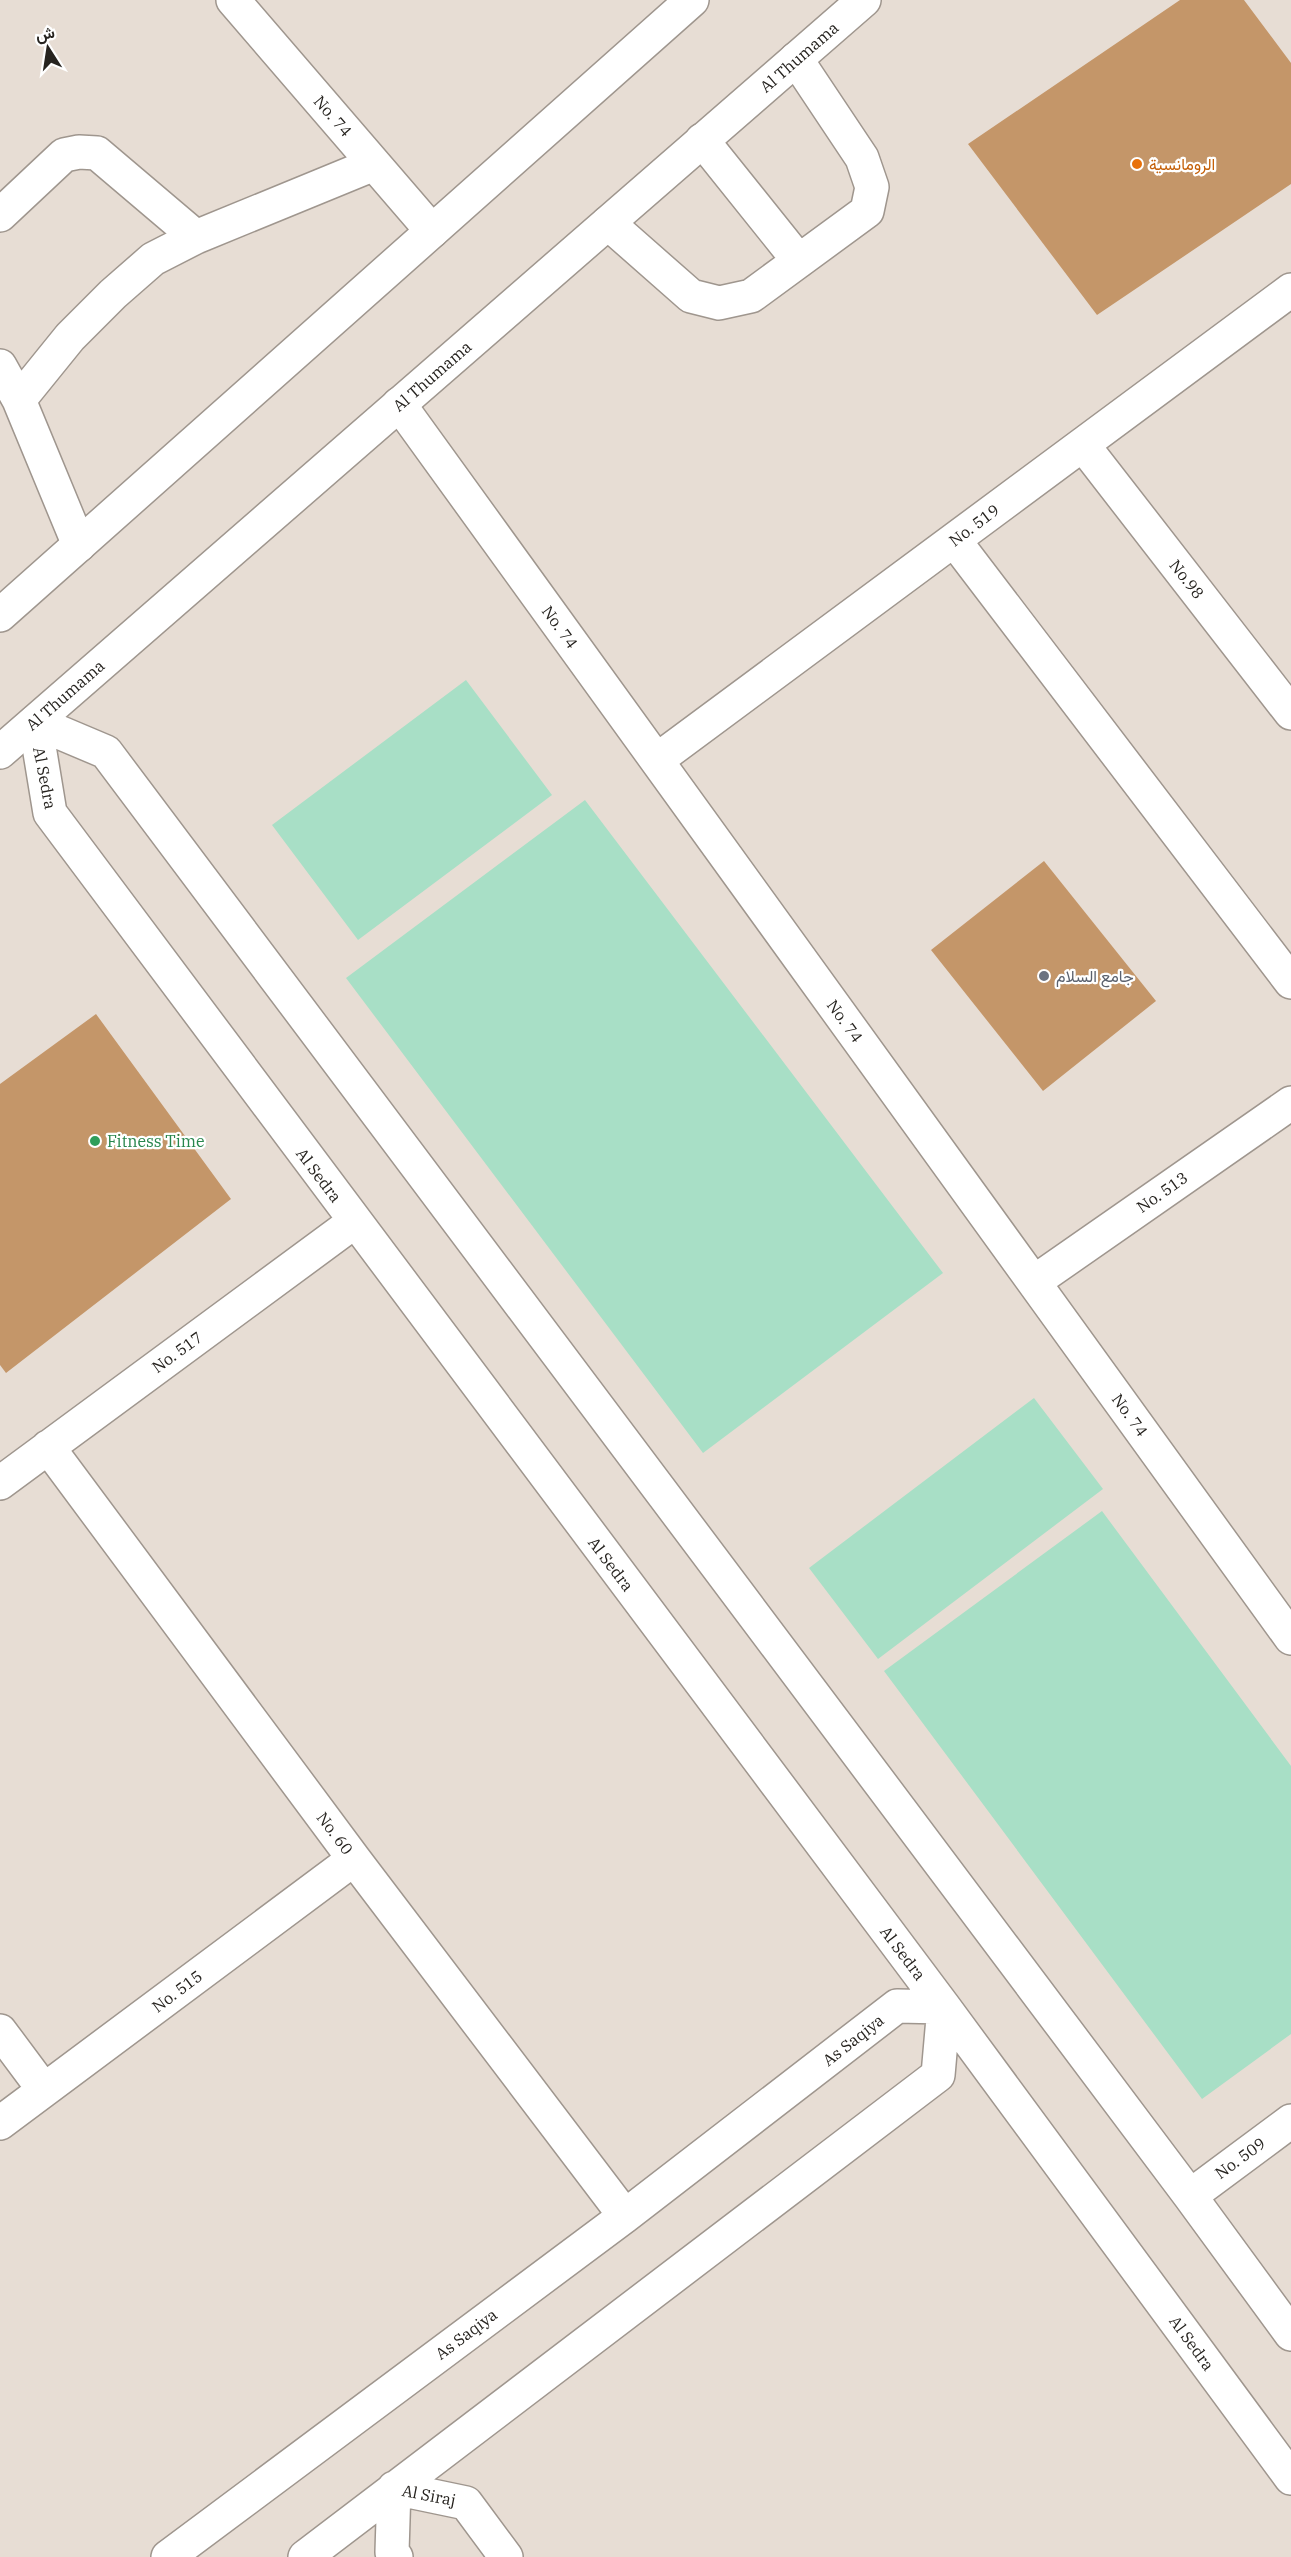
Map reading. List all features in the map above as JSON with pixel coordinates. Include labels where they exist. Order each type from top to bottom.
[{"type":"street","name":"No. 74","points":[[233,0],[432,231]]},
{"type":"street","points":[[0,615],[692,0]]},
{"type":"street","name":"Al Thumama","points":[[0,752],[864,0]]},
{"type":"street","points":[[608,223],[691,296],[720,303],[751,296],[867,211],[872,187],[862,158],[796,59]]},
{"type":"street","points":[[702,140],[799,261]]},
{"type":"street","points":[[0,214],[64,155],[79,152],[97,153],[196,237]]},
{"type":"street","points":[[19,400],[70,337],[113,294],[153,259],[196,237],[374,164]]},
{"type":"street","name":"No. 519","points":[[657,760],[1291,290]]},
{"type":"street","points":[[0,366],[19,400],[80,545]]},
{"type":"street","name":"No. 74","points":[[399,404],[1291,1638]]},
{"type":"street","name":"No.98","points":[[1083,445],[1291,713]]},
{"type":"street","points":[[954,540],[1291,982]]},
{"type":"street","name":"Al Sedra","points":[[34,722],[50,813],[944,2007],[1291,2478]]},
{"type":"street","name":"Al Sedra","points":[[34,722],[106,752],[1190,2196],[1291,2334]]},
{"type":"street","name":"No. 513","points":[[1034,1282],[1291,1103]]},
{"type":"street","name":"No. 517","points":[[0,1483],[354,1222]]},
{"type":"street","name":"No. 60","points":[[48,1447],[354,1859],[625,2216]]},
{"type":"street","name":"No. 515","points":[[0,2123],[354,1859]]},
{"type":"street","name":"As Saqiya","points":[[168,2557],[625,2216],[897,2007],[944,2007]]},
{"type":"street","points":[[305,2557],[938,2075],[944,2007]]},
{"type":"street","points":[[0,2031],[44,2090]]},
{"type":"street","name":"No. 509","points":[[1190,2196],[1291,2121]]},
{"type":"street","name":"Al Siraj","points":[[396,2557],[392,2552],[394,2488],[466,2503],[506,2557]]},
{"type":"green space","points":[[466,680],[552,795],[358,940],[272,825]]},
{"type":"green space","points":[[585,800],[943,1273],[703,1453],[346,978]]},
{"type":"green space","points":[[1034,1398],[1103,1489],[878,1659],[809,1568]]},
{"type":"green space","points":[[1102,1511],[1291,1766],[1291,2034],[1202,2099],[884,1671]]},
{"type":"building","name":"الرومانسية","points":[[1180,0],[1244,0],[1291,63],[1291,184],[1097,315],[968,144]]},
{"type":"building","name":"جامع السلام","points":[[1044,861],[1156,1001],[1043,1091],[931,950]]},
{"type":"building","name":"Fitness Time","points":[[96,1014],[231,1199],[6,1373],[0,1365],[0,1084]]},
{"type":"place","name":"الرومانسية","points":[[1137,164]]},
{"type":"place","name":"جامع السلام","points":[[1044,976]]},
{"type":"place","name":"Fitness Time","points":[[95,1141]]}]
